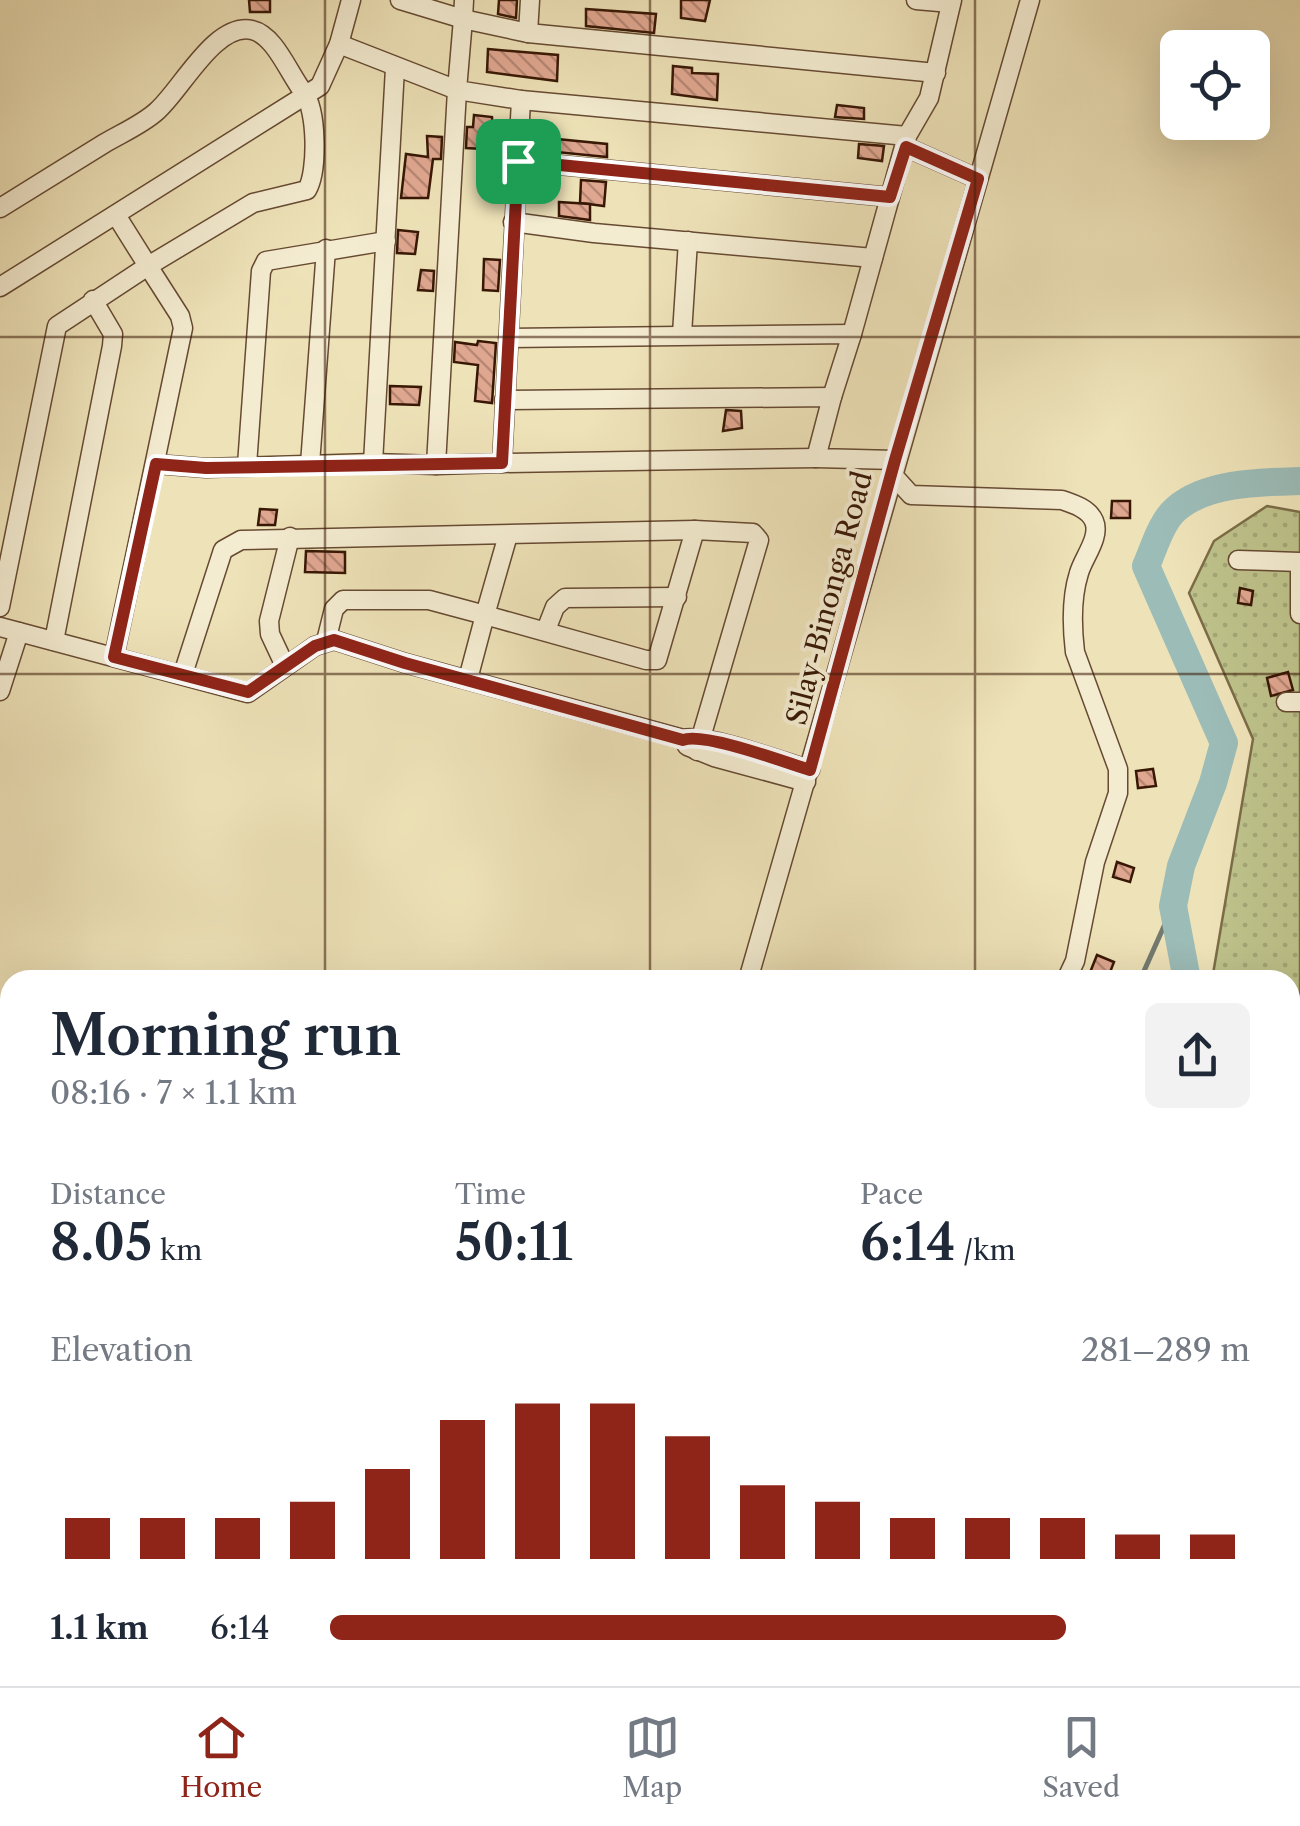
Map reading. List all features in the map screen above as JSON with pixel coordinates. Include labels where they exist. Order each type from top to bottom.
[{"type":"street","points":[[0,284],[320,86],[339,44],[351,0]]},
{"type":"street","points":[[400,0],[464,10],[528,33],[936,73]]},
{"type":"street","points":[[528,33],[530,0]]},
{"type":"street","points":[[816,458],[906,141],[926,108],[936,73],[951,2],[916,0]]},
{"type":"street","name":"Silay-Binonga Road","points":[[751,970],[1030,0]]},
{"type":"street","points":[[436,465],[464,10]]},
{"type":"street","points":[[0,208],[156,112],[226,32],[254,30],[270,39],[310,103],[314,121],[308,190],[253,203],[93,300],[58,326],[0,606]]},
{"type":"street","points":[[339,44],[457,90],[906,141],[978,179]]},
{"type":"street","points":[[372,463],[395,68]]},
{"type":"street","points":[[502,463],[521,100]]},
{"type":"street","points":[[518,161],[890,197]]},
{"type":"street","points":[[114,657],[183,328],[180,316],[116,215]]},
{"type":"street","points":[[513,222],[873,258]]},
{"type":"street","points":[[682,334],[688,240]]},
{"type":"street","points":[[247,465],[261,271],[266,261],[386,242]]},
{"type":"street","points":[[310,464],[326,249]]},
{"type":"street","points":[[54,640],[112,346],[113,334],[93,300]]},
{"type":"street","points":[[508,338],[852,334]]},
{"type":"street","points":[[504,400],[832,397]]},
{"type":"street","points":[[156,464],[206,468],[816,458],[894,467],[912,495],[1062,500],[1079,506],[1096,524],[1096,533],[1076,582],[1075,652],[1118,769],[1118,792],[1095,862],[1071,970]]},
{"type":"street","points":[[183,674],[222,550],[242,540],[695,530],[752,533],[759,540],[694,743]]},
{"type":"street","points":[[326,641],[336,604],[343,600],[429,600],[653,661],[660,656],[695,530]]},
{"type":"street","points":[[468,680],[508,535]]},
{"type":"street","points":[[286,666],[270,634],[269,620],[290,537]]},
{"type":"street","points":[[1238,560],[1300,562],[1300,614]]},
{"type":"street","points":[[546,630],[555,608],[565,598],[677,596]]},
{"type":"street","points":[[0,627],[248,692],[326,641],[348,643],[405,663],[808,776]]},
{"type":"street","points":[[0,691],[20,632]]},
{"type":"green space","points":[[1267,506],[1300,512],[1300,970],[1214,970],[1253,739],[1189,593],[1214,541]]},
{"type":"building","points":[[249,0],[270,0],[270,12],[250,12]]},
{"type":"building","points":[[499,0],[517,0],[516,18],[498,14]]},
{"type":"building","points":[[681,0],[710,0],[705,21],[681,18]]},
{"type":"building","points":[[586,9],[656,14],[654,33],[586,26]]},
{"type":"building","points":[[488,49],[558,55],[557,81],[487,72]]},
{"type":"building","points":[[673,66],[692,68],[692,73],[718,74],[717,100],[672,94]]},
{"type":"building","points":[[837,105],[864,108],[864,119],[835,117]]},
{"type":"building","points":[[474,115],[492,117],[493,141],[485,141],[483,149],[466,148],[467,127],[473,127]]},
{"type":"building","points":[[427,136],[442,137],[441,159],[433,159],[428,198],[401,198],[406,154],[428,157]]},
{"type":"building","points":[[557,139],[607,144],[607,157],[556,152]]},
{"type":"building","points":[[859,144],[884,146],[882,161],[858,158]]},
{"type":"building","points":[[581,180],[606,182],[604,206],[580,203]]},
{"type":"building","points":[[559,202],[590,204],[590,220],[559,216]]},
{"type":"building","points":[[398,230],[418,232],[415,254],[397,253]]},
{"type":"building","points":[[484,259],[500,260],[498,291],[483,290]]},
{"type":"building","points":[[421,270],[434,271],[433,291],[418,290]]},
{"type":"building","points":[[478,341],[496,343],[492,403],[475,401],[478,365],[454,362],[455,342],[477,345]]},
{"type":"building","points":[[390,386],[421,387],[419,405],[390,404]]},
{"type":"building","points":[[726,410],[741,411],[742,428],[723,431]]},
{"type":"building","points":[[1112,501],[1130,501],[1130,518],[1111,518]]},
{"type":"building","points":[[260,509],[277,510],[275,525],[258,525]]},
{"type":"building","points":[[306,551],[345,552],[345,573],[305,572]]},
{"type":"building","points":[[1240,588],[1253,591],[1251,605],[1238,603]]},
{"type":"building","points":[[1288,672],[1293,690],[1271,696],[1267,678]]},
{"type":"building","points":[[1153,769],[1156,786],[1138,788],[1136,771]]},
{"type":"building","points":[[1117,862],[1134,868],[1130,882],[1113,877]]},
{"type":"building","points":[[1097,955],[1114,962],[1111,970],[1091,970]]},
{"type":"waterway","points":[[1185,970],[1173,906],[1181,866],[1224,743],[1146,566],[1166,521],[1189,500],[1235,485],[1300,481]]},
{"type":"waterway","points":[[1144,970],[1173,906]]},
{"type":"route","points":[[906,147],[978,179],[895,460],[810,770],[711,741],[690,737],[683,740],[334,640],[315,646],[248,692],[114,657],[156,464],[206,468],[502,463],[518,161],[890,197],[906,147]]}]
